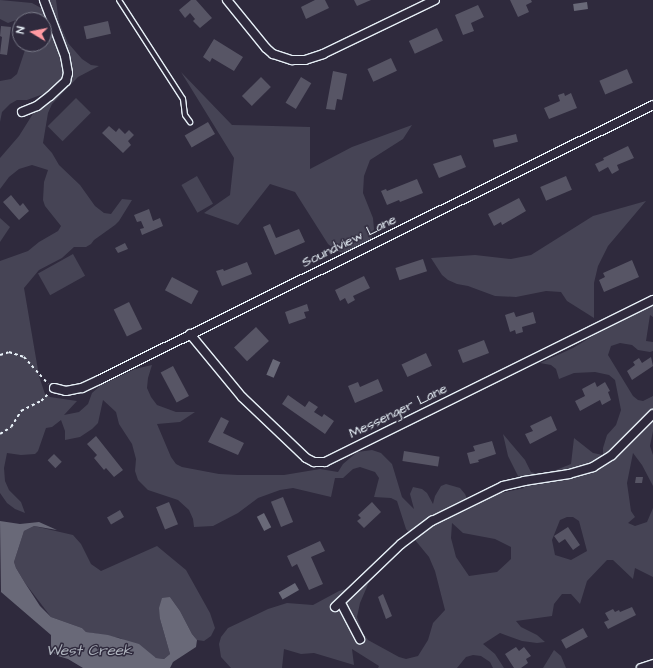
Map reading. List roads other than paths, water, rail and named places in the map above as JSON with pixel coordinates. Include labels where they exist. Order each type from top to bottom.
[{"type":"street","points":[[22,112],[37,106],[50,96],[66,81],[68,72],[65,56],[44,0]]},
{"type":"street","points":[[227,0],[266,48],[273,54],[292,60],[305,60],[322,54],[435,0]]},
{"type":"street","name":"Soundview Lane","points":[[54,388],[66,391],[82,388],[653,105]]},
{"type":"street","name":"Messenger Lane","points":[[190,334],[242,397],[300,452],[314,462],[325,462],[653,300]]},
{"type":"street","points":[[360,639],[338,605],[401,544],[432,521],[503,486],[569,474],[593,467],[612,454],[653,414]]},
{"type":"street","points":[[641,668],[653,664]]},
{"type":"lane","points":[[119,0],[183,100],[185,115],[190,122]]},
{"type":"water","points":[[587,2],[588,9],[574,11],[573,4]]},
{"type":"water","points":[[273,359],[280,362],[274,378],[266,375]]},
{"type":"water","points":[[264,513],[271,527],[264,531],[257,517]]},
{"type":"water","name":"West Creek","points":[[0,521],[20,524],[39,522],[57,530],[34,526],[24,531],[14,562],[16,568],[40,606],[51,617],[82,628],[86,632],[108,635],[139,644],[156,658],[164,659],[170,654],[160,619],[159,608],[162,598],[170,597],[197,640],[196,647],[173,662],[170,668],[83,668],[68,659],[58,656],[51,651],[51,635],[1,592]]},
{"type":"water","points":[[295,583],[299,590],[283,599],[279,592]]}]
